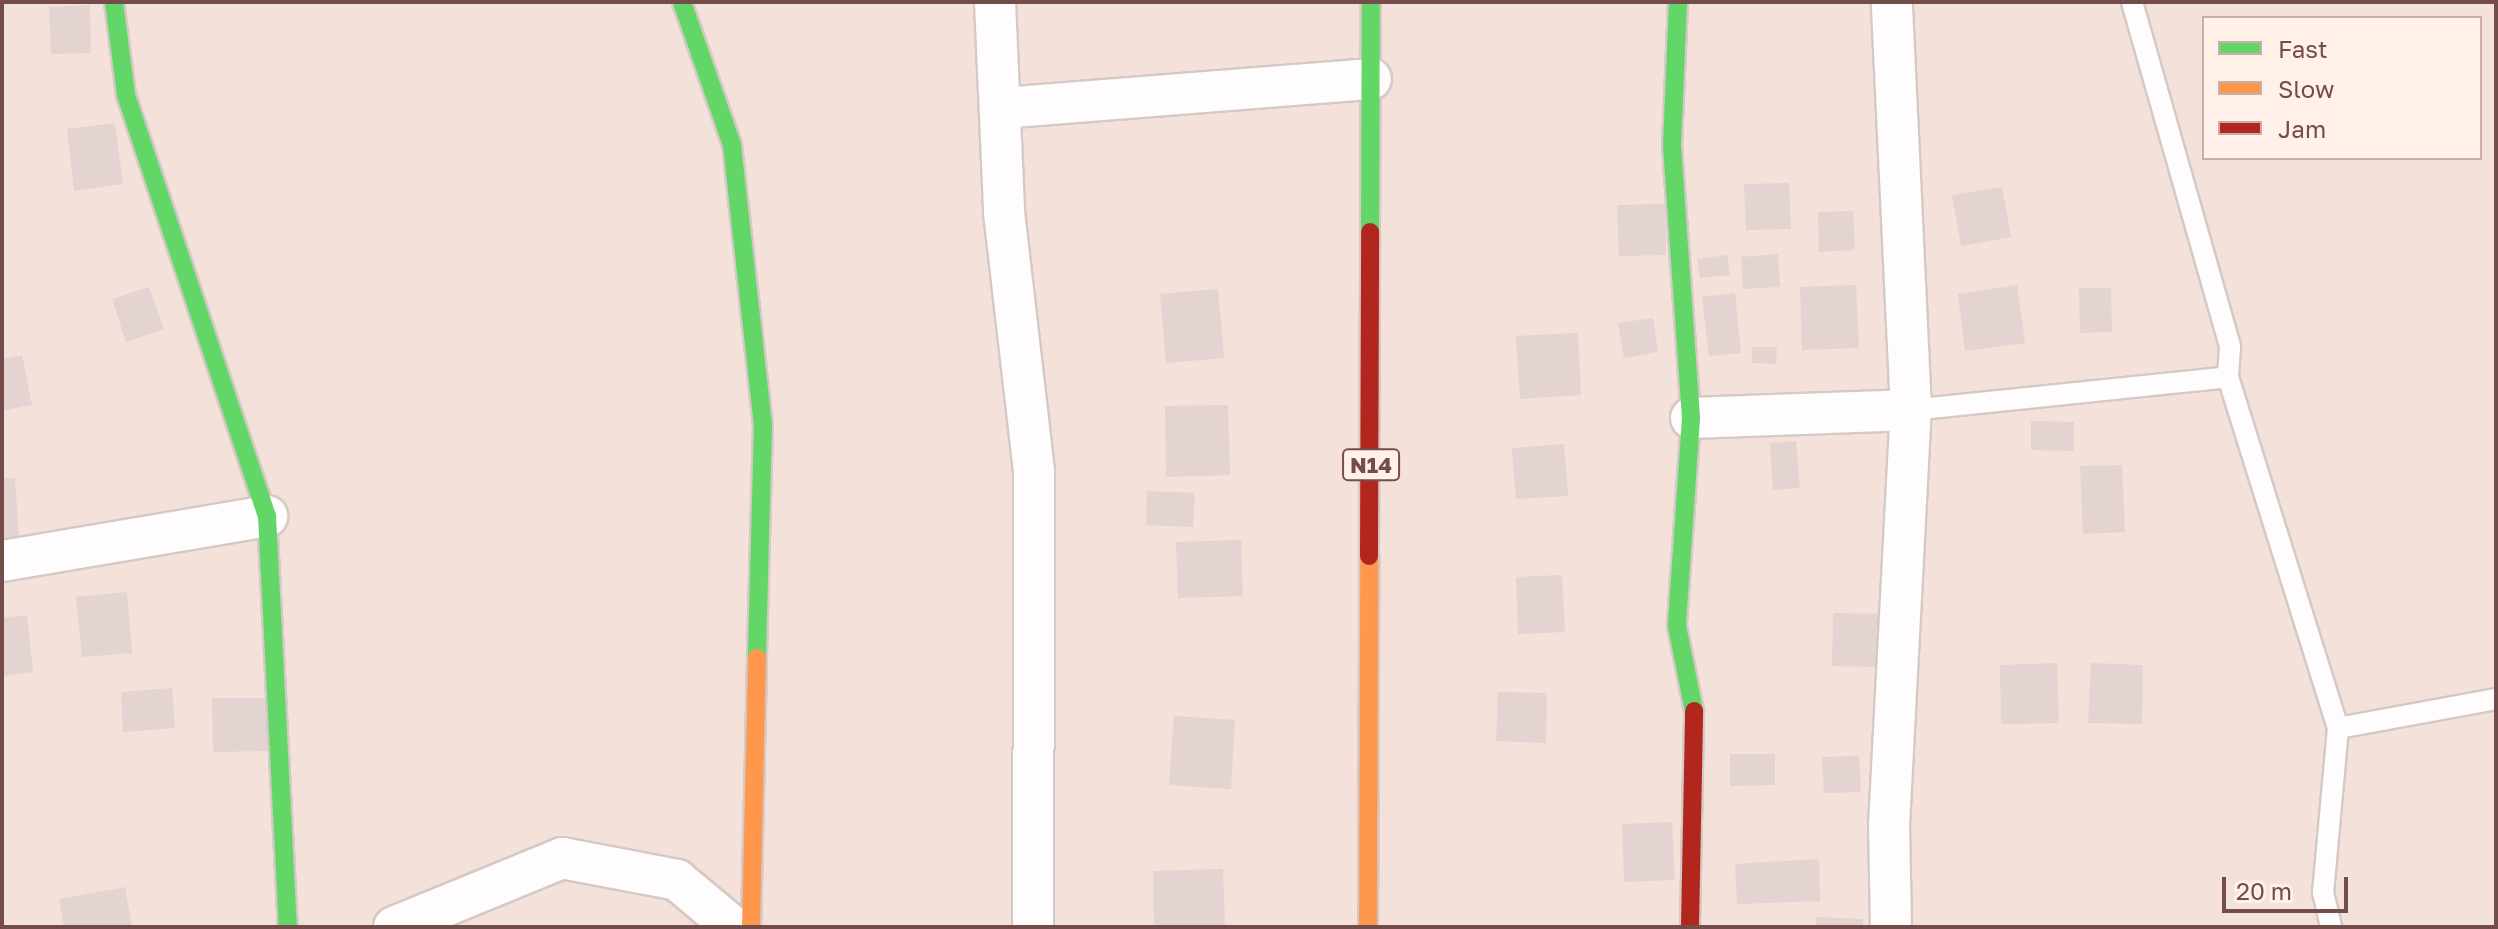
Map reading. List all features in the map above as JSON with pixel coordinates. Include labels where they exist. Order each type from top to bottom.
[{"type":"street","points":[[114,2],[126,95],[267,516],[288,927]]},
{"type":"street","points":[[682,2],[732,145],[763,424],[751,927]]},
{"type":"street","points":[[995,2],[1004,212],[1034,472],[1033,927]]},
{"type":"street","name":"N14","points":[[1368,927],[1371,2]]},
{"type":"street","points":[[1678,2],[1672,146],[1691,418],[1677,626],[1698,732],[1690,927]]},
{"type":"street","points":[[1891,927],[1889,826],[1911,410],[1892,2]]},
{"type":"street","points":[[1001,108],[1371,79]]},
{"type":"street","points":[[1691,418],[1911,410]]},
{"type":"street","points":[[2,561],[267,516]]},
{"type":"street","points":[[394,927],[562,858],[677,880],[733,927]]},
{"type":"lane","points":[[2132,2],[2230,347],[2228,377],[2338,728],[2323,892],[2331,927]]},
{"type":"lane","points":[[1911,410],[2228,377]]},
{"type":"lane","points":[[2338,728],[2496,699]]},
{"type":"shaded area","points":[[2,2],[2496,2],[2496,927],[2,927]]},
{"type":"building","points":[[90,5],[91,53],[51,54],[49,7]]},
{"type":"building","points":[[115,123],[123,184],[74,191],[67,129]]},
{"type":"building","points":[[1789,183],[1791,229],[1746,230],[1744,184]]},
{"type":"building","points":[[2002,187],[2011,237],[1961,246],[1952,195]]},
{"type":"building","points":[[1665,204],[1666,255],[1619,256],[1617,205]]},
{"type":"building","points":[[1853,211],[1855,250],[1819,252],[1818,212]]},
{"type":"building","points":[[1778,254],[1780,287],[1743,289],[1741,257]]},
{"type":"building","points":[[1727,255],[1730,275],[1700,278],[1697,259]]},
{"type":"building","points":[[1856,285],[1859,348],[1802,350],[1800,287]]},
{"type":"building","points":[[2017,285],[2025,343],[1965,351],[1958,294]]},
{"type":"building","points":[[149,287],[164,329],[126,342],[112,299]]},
{"type":"building","points":[[2079,288],[2111,288],[2112,332],[2080,333]]},
{"type":"building","points":[[1218,289],[1224,358],[1166,363],[1160,294]]},
{"type":"building","points":[[1735,293],[1741,353],[1709,356],[1702,297]]},
{"type":"building","points":[[1653,318],[1658,352],[1624,358],[1618,323]]},
{"type":"building","points":[[1578,333],[1581,395],[1520,399],[1516,336]]},
{"type":"building","points":[[1752,347],[1777,347],[1776,364],[1752,363]]},
{"type":"building","points":[[22,355],[32,405],[2,411],[2,359]]},
{"type":"building","points":[[1228,405],[1230,475],[1166,477],[1165,406]]},
{"type":"building","points":[[2031,421],[2074,422],[2074,451],[2031,450]]},
{"type":"building","points":[[1796,441],[1800,488],[1773,490],[1770,443]]},
{"type":"building","points":[[1564,444],[1568,496],[1516,499],[1512,448]]},
{"type":"building","points":[[2122,465],[2125,532],[2083,534],[2080,466]]},
{"type":"building","points":[[15,478],[19,539],[2,541],[2,479]]},
{"type":"building","points":[[1147,491],[1195,493],[1193,527],[1146,525]]},
{"type":"building","points":[[1241,540],[1243,596],[1178,598],[1176,542]]},
{"type":"building","points":[[1562,575],[1565,632],[1518,634],[1516,577]]},
{"type":"building","points":[[127,592],[132,653],[82,657],[76,597]]},
{"type":"building","points":[[1833,613],[1880,614],[1880,667],[1832,666]]},
{"type":"building","points":[[27,615],[33,672],[2,676],[2,618]]},
{"type":"building","points":[[2057,663],[2059,723],[2001,724],[2000,665]]},
{"type":"building","points":[[2091,663],[2143,665],[2142,724],[2088,723]]},
{"type":"building","points":[[172,688],[175,728],[123,732],[121,692]]},
{"type":"building","points":[[1498,692],[1547,693],[1546,743],[1496,741]]},
{"type":"building","points":[[212,698],[267,698],[268,751],[213,752]]},
{"type":"building","points":[[1174,716],[1235,720],[1231,789],[1169,785]]},
{"type":"building","points":[[1730,754],[1775,754],[1775,785],[1730,786]]},
{"type":"building","points":[[1859,756],[1861,792],[1824,793],[1822,757]]},
{"type":"building","points":[[1672,822],[1675,880],[1624,882],[1622,824]]},
{"type":"building","points":[[1819,859],[1820,901],[1737,904],[1735,864]]},
{"type":"building","points":[[1223,869],[1225,927],[1154,927],[1153,871]]},
{"type":"building","points":[[125,887],[132,926],[64,927],[59,899]]},
{"type":"building","points":[[1816,917],[1863,919],[1863,927],[1816,927]]},
{"type":"traffic: fast","points":[[114,2],[126,95],[267,516],[288,927]]},
{"type":"traffic: fast","points":[[682,2],[732,145],[763,424],[757,658]]},
{"type":"traffic: fast","points":[[1370,232],[1371,2]]},
{"type":"traffic: fast","points":[[1678,2],[1672,146],[1691,418],[1677,626],[1694,711]]},
{"type":"traffic: slow","points":[[1368,927],[1369,556]]},
{"type":"traffic: slow","points":[[751,927],[757,658]]},
{"type":"traffic: jam","points":[[1369,556],[1370,232]]},
{"type":"traffic: jam","points":[[1690,927],[1694,711]]}]
